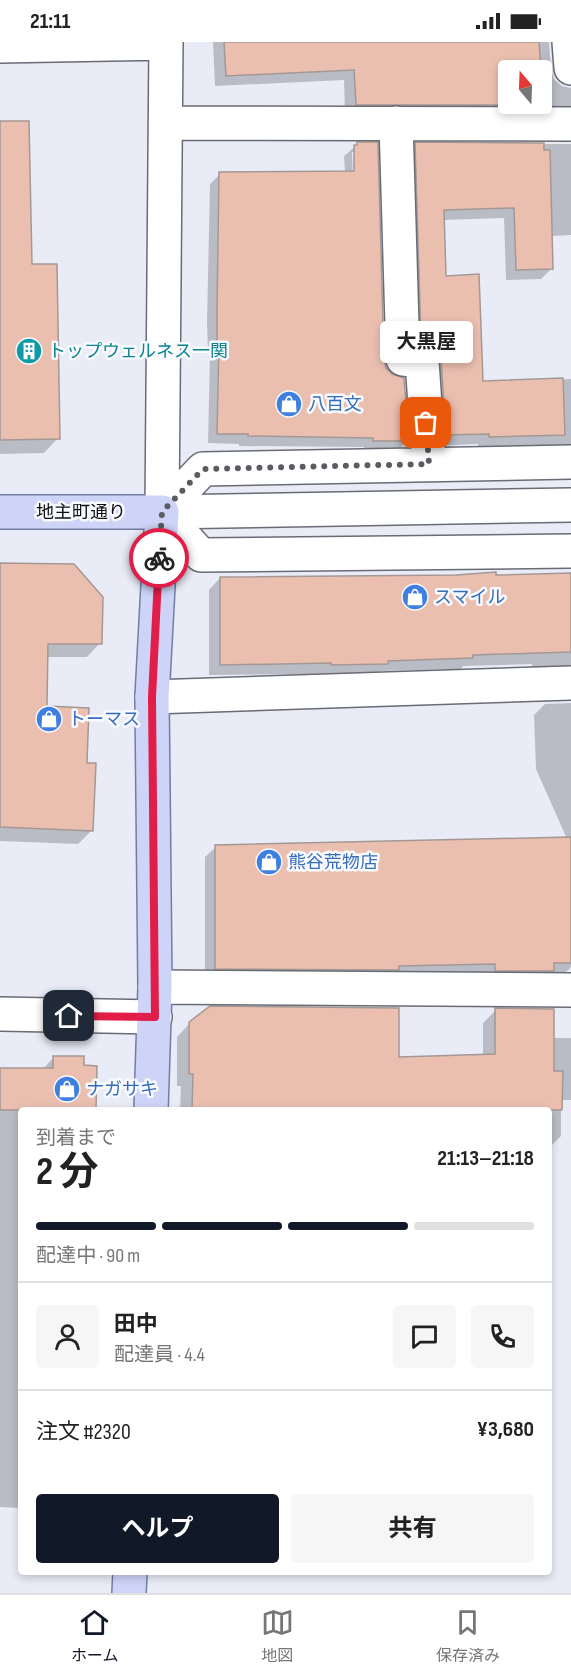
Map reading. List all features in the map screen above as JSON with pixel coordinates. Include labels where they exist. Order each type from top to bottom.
[{"type":"main road","name":"地主町通り","points":[[0,512],[162,512]]},
{"type":"main road","points":[[151,1107],[155,1002],[152,697],[162,512]]},
{"type":"main road","points":[[129,1593],[130,1575]]},
{"type":"street","points":[[0,46],[166,42],[162,512],[201,555],[571,551]]},
{"type":"street","points":[[569,42],[571,68]]},
{"type":"street","points":[[167,123],[571,124]]},
{"type":"street","points":[[396,123],[403,359],[422,361],[429,464]]},
{"type":"street","points":[[162,512],[203,469],[571,462]]},
{"type":"street","points":[[162,512],[571,506]]},
{"type":"street","points":[[152,697],[571,683]]},
{"type":"street","points":[[0,1014],[155,1002],[571,990]]},
{"type":"building","points":[[224,42],[539,42],[540,60],[498,60],[498,105],[356,105],[354,70],[226,76]]},
{"type":"building","name":"トップウェルネス一関","points":[[0,121],[29,121],[32,264],[57,264],[60,439],[0,440]]},
{"type":"building","points":[[357,142],[378,142],[384,360],[386,368],[392,374],[404,378],[409,441],[217,434],[219,172],[354,171],[354,145],[357,145]]},
{"type":"building","points":[[415,142],[544,143],[544,150],[550,150],[553,269],[516,270],[514,208],[444,210],[446,276],[479,274],[483,381],[563,378],[565,435],[489,437],[489,434],[446,435],[441,359],[433,346],[421,342]]},
{"type":"building","points":[[0,563],[74,564],[103,597],[102,644],[48,644],[47,706],[89,708],[87,763],[96,763],[93,831],[0,827]]},
{"type":"building","points":[[496,572],[496,575],[571,573],[571,652],[473,655],[473,658],[388,661],[388,664],[220,665],[220,577],[456,575]]},
{"type":"building","points":[[571,837],[571,963],[554,963],[554,971],[495,971],[495,964],[399,966],[399,970],[215,969],[215,845]]},
{"type":"building","points":[[210,1006],[399,1008],[399,1057],[495,1054],[495,1008],[554,1009],[554,1071],[563,1071],[562,1110],[552,1110],[552,1107],[192,1107],[193,1074],[189,1074],[189,1022]]},
{"type":"building","points":[[53,1056],[84,1056],[84,1065],[97,1066],[96,1107],[18,1107],[18,1110],[0,1110],[0,1068],[53,1068]]},
{"type":"way so far","points":[[159,558],[162,512],[203,469],[429,464],[426,423]]},
{"type":"place","name":"トップウェルネス一関","points":[[29,351]]},
{"type":"place","name":"八百文","points":[[289,404]]},
{"type":"place","name":"大黒屋","points":[[426,423]]},
{"type":"place","name":"スマイル","points":[[415,597]]},
{"type":"place","name":"トーマス","points":[[49,719]]},
{"type":"place","name":"熊谷荒物店","points":[[269,862]]},
{"type":"place","name":"ナガサキ","points":[[67,1089]]},
{"type":"route","points":[[69,1016],[155,1017],[152,697],[159,558]]}]
